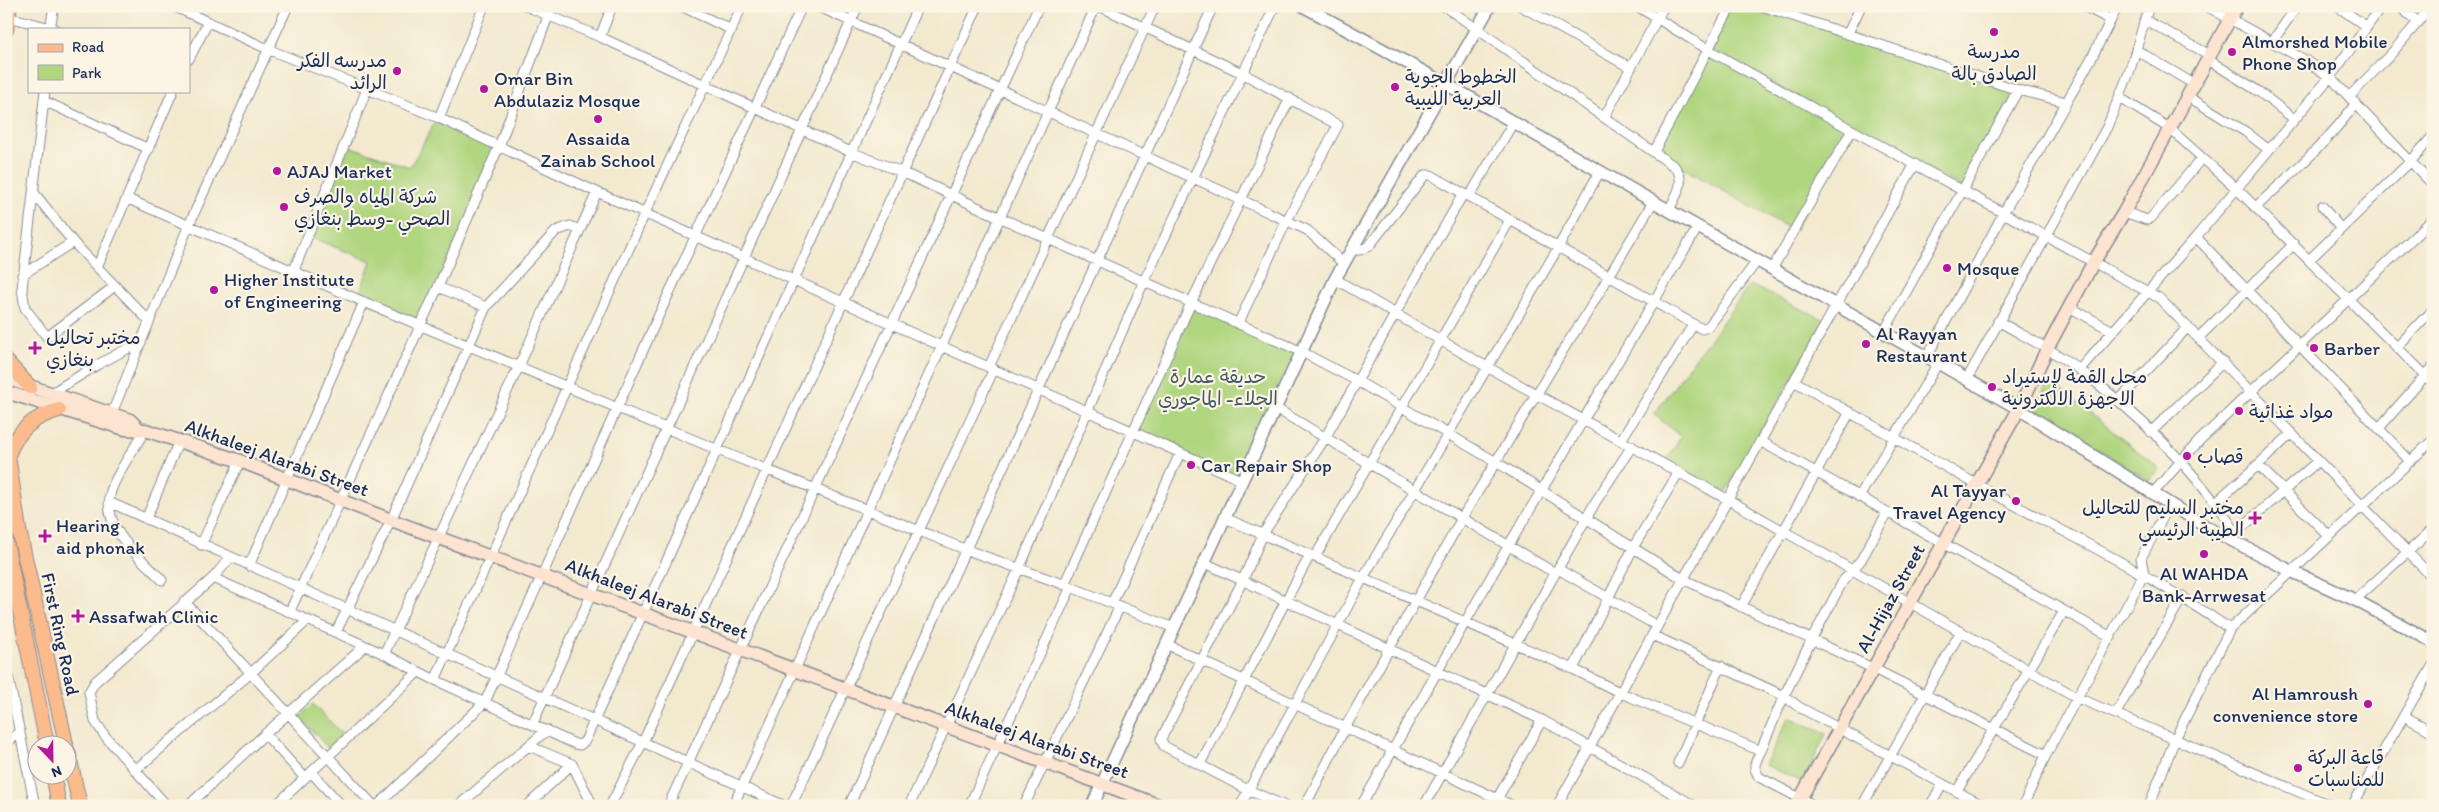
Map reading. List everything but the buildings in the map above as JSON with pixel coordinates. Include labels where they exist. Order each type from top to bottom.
[{"type":"main road","name":"Al-Hijaz Street","points":[[1798,802],[1908,602],[2019,409],[2069,307],[2124,212],[2237,6]]},
{"type":"main road","points":[[6,361],[30,387]]},
{"type":"main road","name":"Alkhaleej Alarabi Street","points":[[6,378],[112,413],[130,420],[142,429]]},
{"type":"main road","name":"Alkhaleej Alarabi Street","points":[[6,392],[124,429],[142,429],[240,461],[391,520],[439,536],[1161,806]]},
{"type":"main road","points":[[7,449],[27,424],[59,410]]},
{"type":"main road","name":"First Ring Road","points":[[7,449],[19,530],[64,734]]},
{"type":"main road","name":"First Ring Road","points":[[6,542],[45,734]]},
{"type":"main road","points":[[55,784],[59,806]]},
{"type":"main road","points":[[75,784],[80,806]]},
{"type":"street","points":[[8,18],[52,28],[54,6]]},
{"type":"street","points":[[173,6],[270,50],[439,118],[597,192],[1241,480]]},
{"type":"street","points":[[112,413],[188,227],[270,50],[288,6]]},
{"type":"street","points":[[439,118],[484,6]]},
{"type":"street","points":[[526,6],[550,11],[600,37],[851,152],[904,173],[950,196],[1300,351],[1357,381],[1496,462],[1634,546],[1683,579],[1872,668],[2046,755]]},
{"type":"street","points":[[600,37],[612,6]]},
{"type":"street","points":[[680,6],[732,30]]},
{"type":"street","points":[[435,680],[645,213],[742,6]]},
{"type":"street","points":[[184,601],[327,757],[376,806],[485,702],[695,236],[802,6]]},
{"type":"street","points":[[817,6],[1287,220],[1315,236],[1343,263]]},
{"type":"street","points":[[533,723],[804,130],[858,6]]},
{"type":"street","points":[[213,578],[384,654],[418,672],[533,723],[575,744],[585,741],[918,6]]},
{"type":"street","points":[[610,806],[643,742],[952,68],[978,6]]},
{"type":"street","points":[[668,806],[1038,6]]},
{"type":"street","points":[[733,806],[941,346],[1098,6],[1242,73],[1338,125],[1287,220],[1238,324]]},
{"type":"street","points":[[791,806],[992,368],[1048,238],[1155,6]]},
{"type":"street","points":[[849,806],[896,707],[1213,6]]},
{"type":"street","points":[[909,806],[948,726],[1019,568],[1144,281],[1274,6]]},
{"type":"street","points":[[1303,6],[1446,84],[1967,379],[2019,409],[2170,504],[2233,535],[2293,572],[2355,600],[2433,642]]},
{"type":"street","points":[[1444,6],[1605,116],[1675,167],[1681,178],[1681,185],[1669,210]]},
{"type":"street","points":[[1092,806],[1205,563],[1300,351],[1335,279],[1490,6]]},
{"type":"street","points":[[1521,6],[1631,68]]},
{"type":"street","points":[[1637,6],[1707,49],[2159,298],[2433,578]]},
{"type":"street","points":[[1605,116],[1664,6]]},
{"type":"street","points":[[1654,152],[1731,6]]},
{"type":"street","points":[[1762,6],[2018,90],[2066,102]]},
{"type":"street","points":[[1848,33],[1861,6]]},
{"type":"street","points":[[2084,6],[2112,20]]},
{"type":"street","points":[[1927,357],[2004,212],[2112,20],[2118,6]]},
{"type":"street","points":[[1967,379],[2107,127],[2120,98],[2149,6]]},
{"type":"street","points":[[2206,6],[2272,42],[2330,77],[2433,185]]},
{"type":"street","points":[[2272,42],[2297,6]]},
{"type":"street","points":[[2338,6],[2367,27]]},
{"type":"street","points":[[2079,370],[2196,237],[2330,77],[2382,6]]},
{"type":"street","points":[[2399,6],[2418,22]]},
{"type":"street","points":[[2257,206],[2337,127],[2353,100],[2432,6]]},
{"type":"street","points":[[290,611],[419,324],[438,287],[499,146],[550,11]]},
{"type":"street","points":[[2145,20],[2209,57],[2294,118]]},
{"type":"street","points":[[190,57],[208,22]]},
{"type":"street","points":[[2136,50],[2194,84]]},
{"type":"street","points":[[294,270],[367,89]]},
{"type":"street","points":[[1884,332],[2018,90]]},
{"type":"street","points":[[45,92],[34,194],[22,275],[25,308],[47,336],[115,286]]},
{"type":"street","points":[[98,267],[173,92]]},
{"type":"street","points":[[2187,96],[2246,132],[2269,150]]},
{"type":"street","points":[[969,806],[1067,586],[1132,431],[1190,303],[1290,98]]},
{"type":"street","points":[[2120,98],[2169,128],[2257,206],[2433,383]]},
{"type":"street","points":[[44,101],[149,149]]},
{"type":"street","points":[[1285,806],[1248,790],[1164,746],[1161,740],[1200,660],[1242,582],[1263,534],[1325,438],[1466,195],[1513,123]]},
{"type":"street","points":[[1772,270],[1852,130]]},
{"type":"street","points":[[2309,260],[2410,162],[2433,136]]},
{"type":"street","points":[[2124,212],[2140,219],[2147,220],[2151,218],[2202,158]]},
{"type":"street","points":[[1557,806],[1592,747],[1652,634],[1915,164]]},
{"type":"street","points":[[1240,806],[1363,578],[1558,248],[1600,171]]},
{"type":"street","points":[[1350,250],[1360,250],[1369,246],[1425,175],[1431,175],[1702,329],[1709,326],[1757,261]]},
{"type":"street","points":[[384,654],[519,366],[597,192]]},
{"type":"street","points":[[34,194],[73,242],[149,321]]},
{"type":"street","points":[[128,199],[188,227],[294,270],[364,302],[718,450],[967,550],[1116,604],[1174,628]]},
{"type":"street","points":[[1305,806],[1388,649],[1462,518],[1653,202]]},
{"type":"street","points":[[2322,206],[2341,228]]},
{"type":"street","points":[[2153,493],[2181,459],[2433,219]]},
{"type":"street","points":[[1200,764],[1246,681],[1285,602],[1370,462],[1440,338],[1510,220]]},
{"type":"street","points":[[336,632],[391,520],[486,307],[556,231],[570,226],[580,230]]},
{"type":"street","points":[[1361,806],[1509,545],[1698,226]]},
{"type":"street","points":[[2196,237],[2410,461]]},
{"type":"street","points":[[22,275],[73,242]]},
{"type":"street","points":[[2199,337],[2294,244]]},
{"type":"street","points":[[1335,279],[1440,338],[1487,367],[1538,393],[2078,698],[2332,806]]},
{"type":"street","points":[[438,287],[486,307]]},
{"type":"street","points":[[248,566],[364,302]]},
{"type":"street","points":[[2069,307],[2113,331]]},
{"type":"street","points":[[2396,347],[2433,309]]},
{"type":"street","points":[[1998,321],[2079,370],[2118,401],[2181,459],[2216,502],[2233,535]]},
{"type":"street","points":[[1621,440],[1693,325]]},
{"type":"street","points":[[2118,401],[2188,327]]},
{"type":"street","points":[[50,394],[96,365],[140,342]]},
{"type":"street","points":[[2150,432],[2222,362]]},
{"type":"street","points":[[1859,497],[1938,363]]},
{"type":"street","points":[[2379,428],[2433,367]]},
{"type":"street","points":[[1794,381],[1976,484],[2183,596],[2230,629]]},
{"type":"street","points":[[1275,408],[1509,545],[1657,626]]},
{"type":"street","points":[[1742,607],[1815,472],[1850,412]]},
{"type":"street","points":[[142,429],[112,490],[109,502],[115,527],[121,537],[162,580]]},
{"type":"street","points":[[2216,502],[2258,466],[2292,433]]},
{"type":"street","points":[[2149,806],[2175,739],[2230,629],[2433,440]]},
{"type":"street","points":[[146,519],[179,441]]},
{"type":"street","points":[[1760,441],[2111,637]]},
{"type":"street","points":[[1424,806],[1586,518],[1632,446]]},
{"type":"street","points":[[1024,806],[1116,604],[1180,453]]},
{"type":"street","points":[[202,545],[240,461]]},
{"type":"street","points":[[2233,535],[2318,461]]},
{"type":"street","points":[[2258,466],[2328,536]]},
{"type":"street","points":[[1573,669],[1634,546],[1679,472]]},
{"type":"street","points":[[109,502],[230,558],[300,586],[545,696],[786,806]]},
{"type":"street","points":[[2023,806],[2046,755],[2144,574],[2141,558],[2170,504]]},
{"type":"street","points":[[1815,806],[1798,802],[1759,777],[1755,769],[1784,696],[1812,639],[1843,581],[1861,560],[1888,513]]},
{"type":"street","points":[[1225,518],[1573,669],[1621,693],[1761,751]]},
{"type":"street","points":[[2355,600],[2433,529]]},
{"type":"street","points":[[167,806],[105,736],[95,721],[89,692],[95,682],[184,601],[213,578],[230,558]]},
{"type":"street","points":[[1205,563],[1336,626],[1542,720],[1694,806]]},
{"type":"street","points":[[2116,714],[2183,596]]},
{"type":"street","points":[[1957,792],[2064,611]]},
{"type":"street","points":[[135,770],[251,673],[308,620]]},
{"type":"street","points":[[1862,806],[1892,756],[1960,631]]},
{"type":"street","points":[[1652,634],[1784,696],[1793,704],[1984,806]]},
{"type":"street","points":[[1166,644],[1443,772],[1495,802],[1513,806]]},
{"type":"street","points":[[188,806],[265,734],[366,646]]},
{"type":"street","points":[[2352,806],[2433,665]]},
{"type":"street","points":[[6,666],[35,806]]},
{"type":"street","points":[[1678,763],[1721,666]]},
{"type":"street","points":[[275,806],[418,672]]},
{"type":"street","points":[[2404,716],[2433,732]]},
{"type":"street","points":[[1495,802],[1542,720]]},
{"type":"street","points":[[458,806],[548,730]]},
{"type":"street","points":[[6,744],[20,732]]},
{"type":"street","points":[[265,734],[342,806]]},
{"type":"street","points":[[529,746],[572,764],[593,806]]},
{"type":"street","points":[[527,806],[572,764]]},
{"type":"street","points":[[1930,806],[1942,785]]},
{"type":"green space","points":[[1731,6],[1758,6],[2017,90],[1963,188],[1708,48]]},
{"type":"green space","points":[[1707,50],[1851,130],[1794,231],[1655,152]]},
{"type":"green space","points":[[437,119],[499,146],[419,324],[358,299],[371,261],[309,237],[346,145],[410,167]]},
{"type":"green space","points":[[1750,285],[1825,320],[1721,500],[1664,464],[1681,437],[1654,414]]},
{"type":"green space","name":"حديقة عمارة الجلاء- الماجوري","points":[[1191,303],[1299,351],[1241,480],[1132,431]]},
{"type":"green space","points":[[2049,381],[2160,469],[2149,481],[2036,409]]},
{"type":"green space","points":[[313,704],[342,734],[328,748],[300,717]]},
{"type":"green space","points":[[1789,717],[1826,734],[1803,782],[1765,765]]},
{"type":"place","name":"مدرسة الصادق بالة","points":[[1994,32]]},
{"type":"place","name":"Almorshed Mobile Phone Shop","points":[[2232,52]]},
{"type":"place","name":"مدرسه الفكر الرائد","points":[[397,71]]},
{"type":"place","name":"الخطوط الجوية العربية الليبية","points":[[1395,87]]},
{"type":"place","name":"Omar Bin Abdulaziz Mosque","points":[[484,89]]},
{"type":"place","name":"Assaida Zainab School","points":[[598,119]]},
{"type":"place","name":"AJAJ Market","points":[[277,171]]},
{"type":"place","name":"شركة المياه والصرف الصحي -وسط بنغازي","points":[[284,207]]},
{"type":"place","name":"Mosque","points":[[1947,268]]},
{"type":"place","name":"Higher Institute of Engineering","points":[[214,290]]},
{"type":"place","name":"Al Rayyan Restaurant","points":[[1866,344]]},
{"type":"place","name":"مختبر تحاليل بنغازي","points":[[35,348]]},
{"type":"place","name":"Barber","points":[[2314,348]]},
{"type":"place","name":"محل القمة لإستيراد الاجهزة الالكترونية","points":[[1992,387]]},
{"type":"place","name":"مواد غذائية","points":[[2239,411]]},
{"type":"place","name":"قصاب","points":[[2187,456]]},
{"type":"place","name":"Car Repair Shop","points":[[1191,465]]},
{"type":"place","name":"Al Tayyar Travel Agency","points":[[2016,501]]},
{"type":"place","name":"مختبر السليم للتحاليل الطيبة الرئيسي","points":[[2255,518]]},
{"type":"place","name":"Hearing aid phonak","points":[[45,536]]},
{"type":"place","name":"Al WAHDA Bank-Arrwesat","points":[[2204,554]]},
{"type":"place","name":"Assafwah Clinic","points":[[78,616]]},
{"type":"place","name":"Al Hamroush convenience store","points":[[2368,704]]},
{"type":"place","name":"قاعة البركة للمناسبات","points":[[2298,768]]}]
